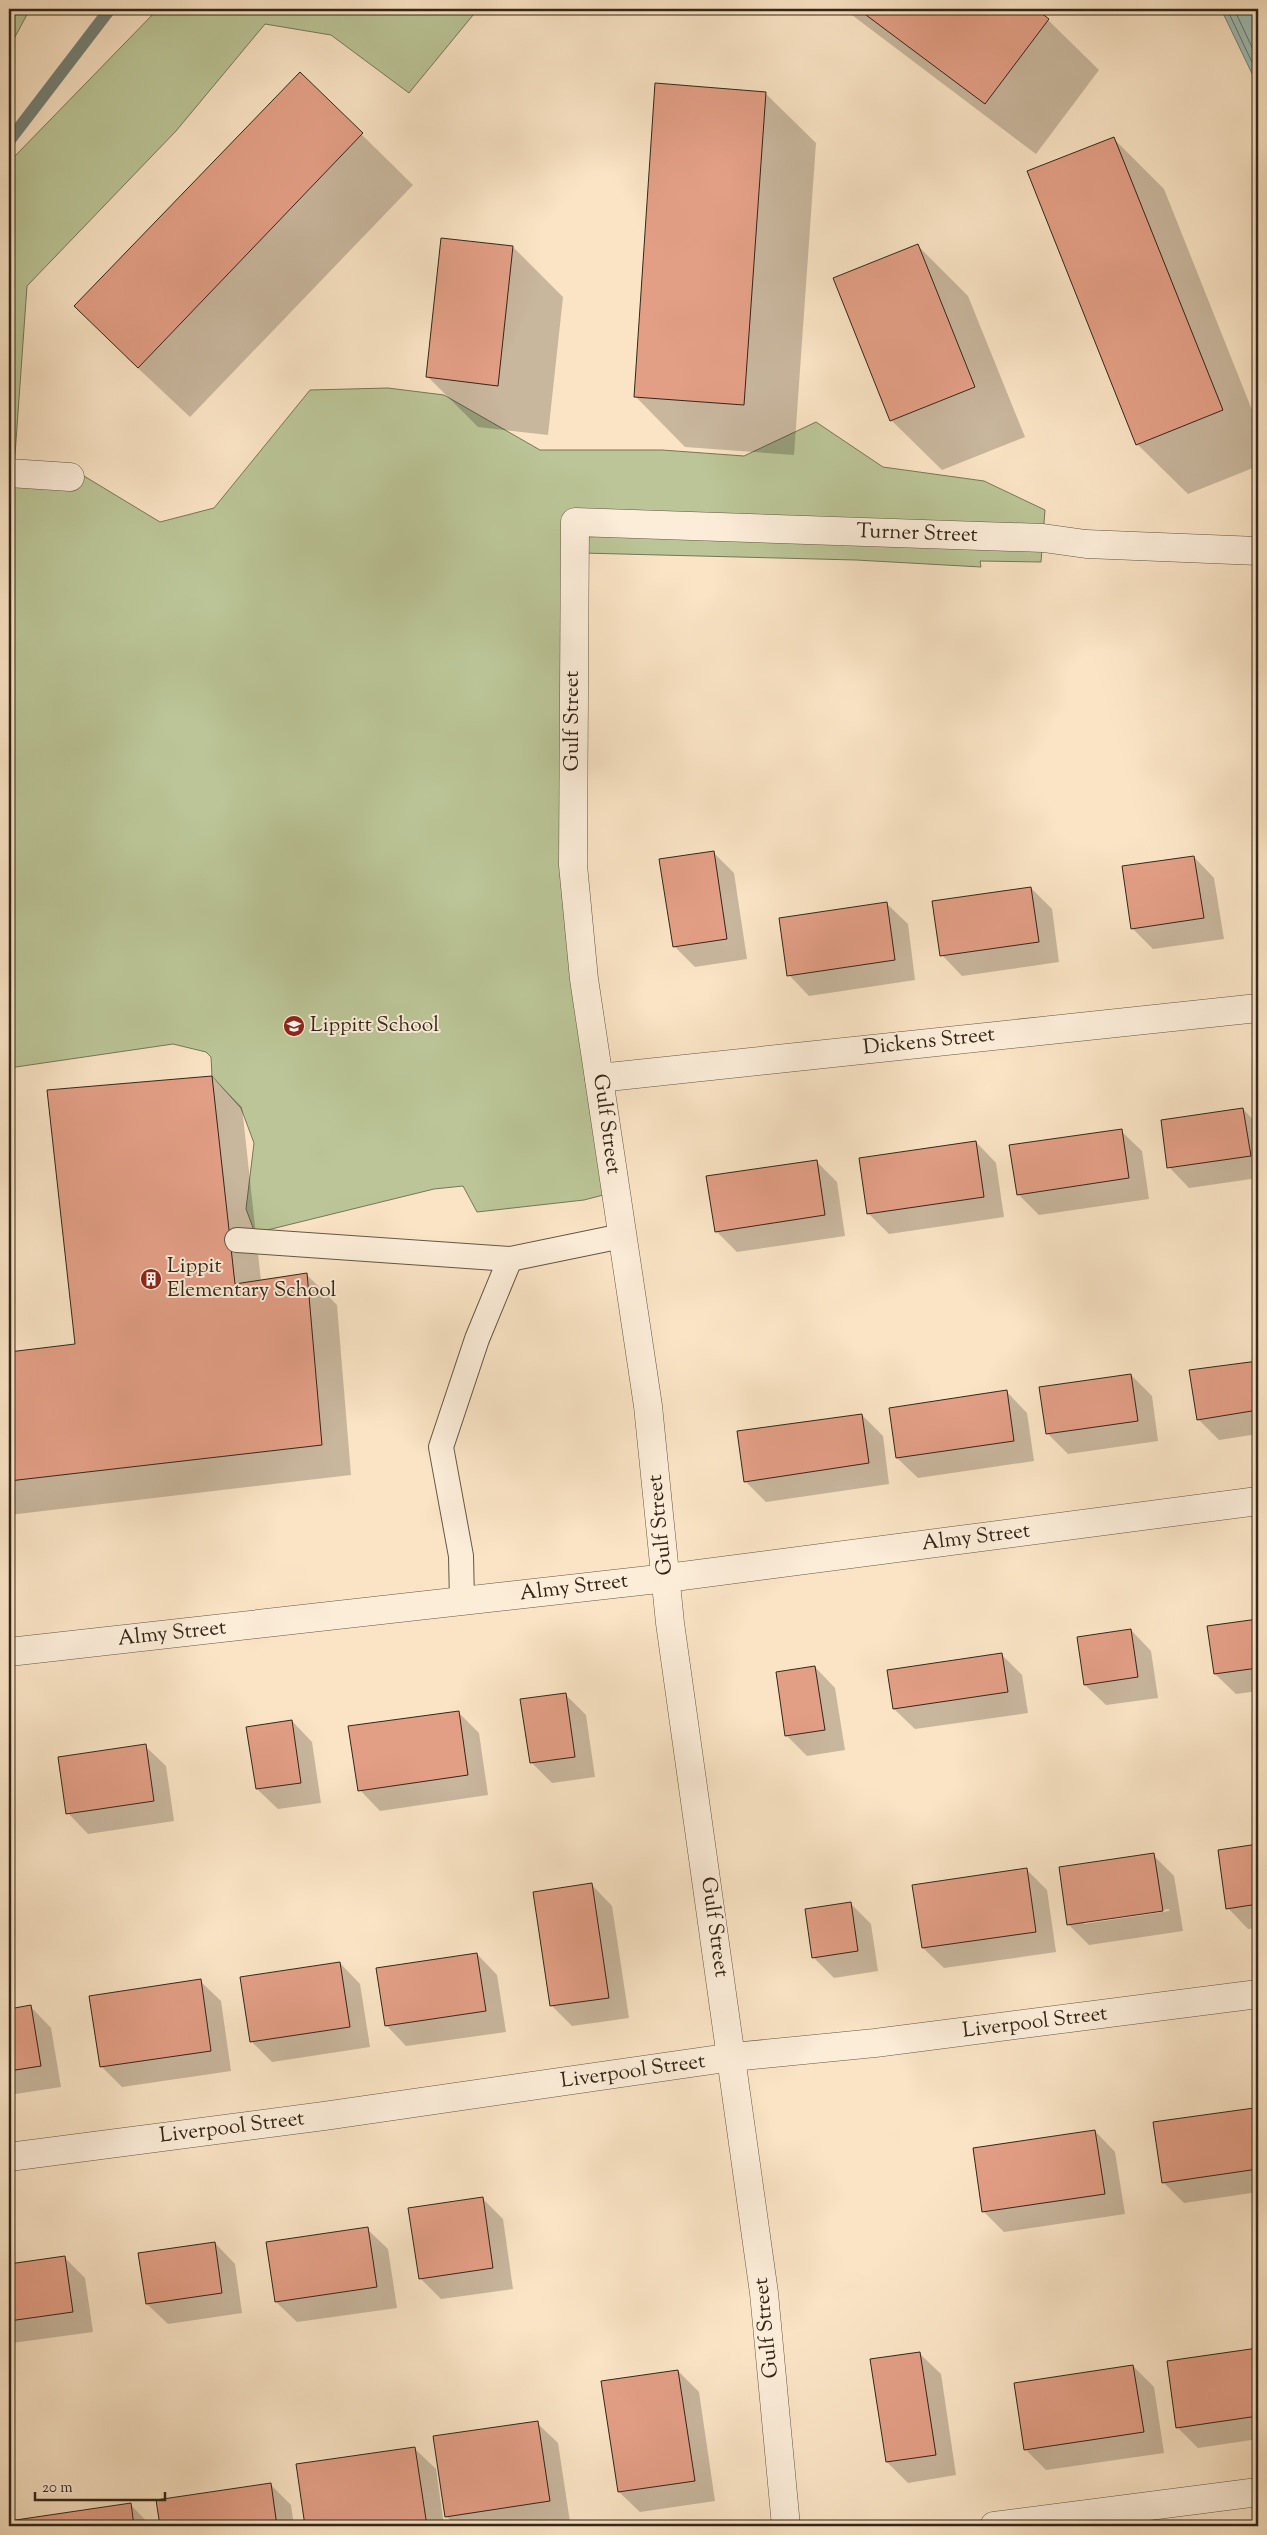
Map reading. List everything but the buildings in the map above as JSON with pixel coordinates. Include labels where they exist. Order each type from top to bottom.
[{"type":"street","points":[[9,473],[70,477]]},
{"type":"street","name":"Turner Street","points":[[574,522],[1042,538],[1086,544],[1258,551]]},
{"type":"street","name":"Gulf Street","points":[[574,522],[573,865],[584,979],[648,1406],[667,1578],[670,1623],[764,2293],[786,2526]]},
{"type":"street","name":"Dickens Street","points":[[599,1078],[1258,1008]]},
{"type":"street","name":"Almy Street","points":[[9,1652],[667,1578],[1258,1501]]},
{"type":"street","name":"Liverpool Street","points":[[9,2157],[324,2116],[732,2057],[875,2043],[1258,1994]]},
{"type":"street","points":[[994,2526],[1258,2492]]},
{"type":"lane","points":[[237,1240],[510,1260],[622,1236]]},
{"type":"lane","points":[[462,1601],[461,1556],[441,1447],[477,1339],[510,1260]]},
{"type":"green space","points":[[9,9],[30,9],[9,48]]},
{"type":"green space","points":[[158,9],[478,9],[409,93],[331,35],[265,24],[176,131],[27,286],[14,469],[79,473],[160,522],[214,508],[310,390],[388,388],[444,395],[540,450],[662,450],[744,456],[816,422],[883,467],[984,481],[1045,510],[1041,562],[980,561],[981,567],[856,560],[582,553],[569,859],[607,1194],[584,1200],[477,1212],[463,1186],[434,1189],[255,1233],[246,1209],[254,1143],[241,1108],[212,1076],[211,1057],[206,1052],[173,1044],[9,1068],[9,159],[15,156]]},
{"type":"water","points":[[1221,9],[1258,9],[1258,86]]},
{"type":"waterway","points":[[9,141],[110,9]]},
{"type":"place","name":"Lippitt School","points":[[294,1026]]},
{"type":"place","name":"Lippit Elementary School","points":[[151,1279]]}]
